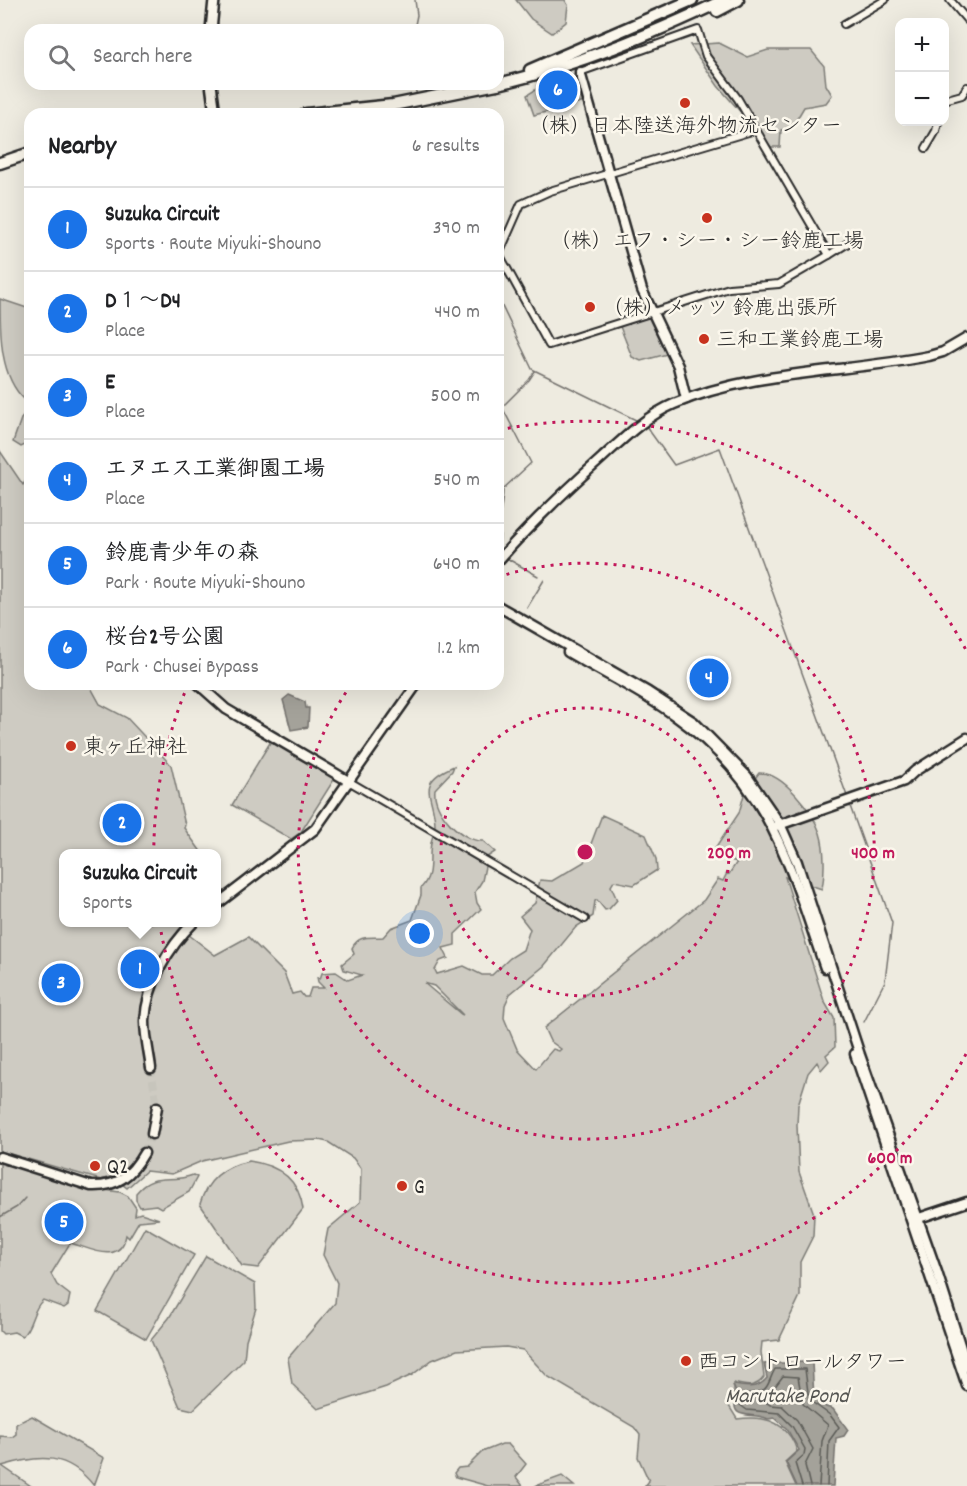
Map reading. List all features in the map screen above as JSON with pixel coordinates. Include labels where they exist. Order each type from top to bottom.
[{"type":"highway","points":[[504,81],[536,69],[692,0]]},
{"type":"highway","points":[[672,28],[724,0]]},
{"type":"highway","points":[[504,82],[545,73],[608,51],[672,28],[738,0]]},
{"type":"highway","points":[[365,108],[430,99],[470,90]]},
{"type":"highway","points":[[0,163],[24,155]]},
{"type":"main road","points":[[212,24],[214,0]]},
{"type":"main road","points":[[212,90],[214,108]]},
{"type":"street","points":[[844,24],[885,0]]},
{"type":"street","points":[[950,0],[967,20]]},
{"type":"street","points":[[686,399],[678,366],[642,290],[580,72],[698,30],[706,56],[738,99],[829,255]]},
{"type":"street","points":[[949,99],[962,95],[967,87]]},
{"type":"street","points":[[926,148],[937,126]]},
{"type":"street","points":[[504,243],[521,204],[550,191],[756,130]]},
{"type":"street","points":[[504,263],[549,345],[652,310],[739,285],[779,284],[856,238]]},
{"type":"street","points":[[504,554],[541,513],[643,422],[686,399],[767,379],[929,356],[943,352],[967,338]]},
{"type":"street","points":[[504,609],[689,726],[742,779],[777,826],[967,1367]]},
{"type":"street","points":[[205,690],[232,713],[585,919]]},
{"type":"street","points":[[221,901],[315,830],[413,690]]},
{"type":"street","points":[[777,826],[904,781],[915,771],[967,738]]},
{"type":"street","points":[[151,1068],[145,1020],[152,988],[168,953],[190,927]]},
{"type":"street","points":[[153,1134],[157,1107]]},
{"type":"street","points":[[0,1157],[75,1182],[104,1187],[122,1181],[133,1171],[144,1153]]},
{"type":"street","points":[[915,1220],[967,1202]]},
{"type":"street","points":[[915,1220],[967,1386]]},
{"type":"shaded area","points":[[516,0],[565,0],[568,5],[566,22],[552,33],[531,19]]},
{"type":"shaded area","points":[[719,43],[747,57],[768,50],[811,50],[824,66],[826,85],[832,95],[826,103],[804,107],[791,129],[781,130],[780,147],[771,147],[718,86],[690,45]]},
{"type":"shaded area","points":[[577,74],[585,102],[534,115],[527,95],[543,85]]},
{"type":"shaded area","points":[[0,299],[24,307],[24,399],[17,391],[6,367],[0,327]]},
{"type":"shaded area","points":[[645,315],[652,318],[667,354],[641,361],[632,357],[619,324]]},
{"type":"shaded area","points":[[24,416],[24,446],[21,447],[13,442]]},
{"type":"shaded area","points":[[0,451],[23,485],[24,484],[24,690],[92,690],[100,704],[127,718],[171,765],[184,828],[199,849],[59,849],[59,927],[188,927],[184,931],[215,955],[248,937],[284,973],[292,994],[300,992],[304,997],[308,997],[311,988],[324,988],[318,982],[317,977],[320,979],[322,973],[336,972],[348,980],[362,975],[344,970],[342,964],[354,954],[352,948],[355,944],[365,938],[383,937],[391,928],[412,920],[421,895],[421,888],[428,877],[431,843],[435,829],[430,784],[442,772],[454,766],[435,789],[438,807],[458,831],[475,840],[483,841],[495,852],[487,857],[482,881],[475,892],[481,909],[455,934],[455,945],[443,948],[448,958],[440,961],[435,970],[437,974],[464,966],[482,975],[492,975],[510,958],[523,950],[530,929],[520,916],[535,903],[540,880],[552,881],[584,862],[602,815],[646,835],[656,859],[657,870],[634,885],[614,881],[611,886],[617,900],[609,909],[605,910],[597,900],[595,901],[593,916],[576,927],[544,966],[510,994],[505,1005],[504,1018],[517,1049],[536,1069],[553,1049],[559,1051],[561,1049],[550,1041],[544,1028],[704,900],[718,879],[723,881],[727,873],[729,874],[737,862],[720,857],[715,849],[739,813],[745,791],[759,773],[768,774],[787,786],[804,805],[816,824],[823,846],[822,889],[785,877],[824,1001],[834,1018],[835,1047],[826,1055],[829,1061],[821,1070],[817,1062],[808,1073],[798,1105],[799,1172],[814,1214],[813,1236],[800,1262],[800,1296],[779,1340],[762,1342],[764,1377],[754,1385],[734,1383],[734,1395],[729,1406],[737,1419],[766,1420],[788,1433],[797,1451],[785,1462],[796,1486],[645,1486],[649,1481],[638,1457],[640,1435],[634,1427],[547,1376],[523,1350],[506,1347],[457,1350],[432,1360],[412,1375],[386,1387],[318,1409],[292,1384],[288,1358],[335,1303],[337,1283],[323,1255],[328,1229],[360,1202],[361,1169],[353,1158],[328,1142],[288,1141],[202,1161],[172,1174],[146,1171],[127,1188],[122,1184],[138,1169],[130,1166],[119,1174],[101,1180],[0,1151]],"holes":[[[424,983],[434,986],[463,1015],[461,1014]]]},
{"type":"shaded area","points":[[271,741],[335,778],[301,832],[291,839],[232,805]]},
{"type":"shaded area","points":[[0,1160],[80,1187],[120,1192],[128,1196],[136,1208],[135,1215],[141,1213],[159,1219],[139,1221],[129,1238],[126,1235],[123,1245],[110,1253],[94,1251],[70,1243],[51,1274],[57,1285],[70,1295],[68,1305],[64,1308],[43,1300],[22,1336],[14,1332],[3,1334],[0,1331]]},
{"type":"shaded area","points":[[249,1161],[278,1170],[292,1181],[301,1198],[303,1209],[258,1268],[242,1266],[200,1204],[207,1187],[218,1175],[232,1166]]},
{"type":"shaded area","points":[[193,1175],[197,1177],[189,1192],[161,1208],[156,1205],[140,1207],[136,1200],[136,1193],[149,1182]]},
{"type":"shaded area","points":[[145,1227],[194,1255],[146,1339],[97,1311]]},
{"type":"shaded area","points":[[206,1256],[255,1284],[256,1308],[246,1340],[244,1360],[193,1410],[180,1407],[151,1340],[169,1318]]},
{"type":"shaded area","points":[[32,1416],[104,1458],[94,1486],[74,1467],[52,1459],[41,1458],[2,1466],[31,1486],[0,1486],[0,1436],[12,1437],[16,1434],[16,1424]]},
{"type":"shaded area","points":[[508,1444],[526,1464],[516,1477],[523,1486],[488,1486],[456,1477],[454,1473],[458,1468],[467,1467],[482,1452]]},
{"type":"shaded area","points":[[562,1476],[574,1486],[535,1486]]},
{"type":"water","points":[[289,695],[305,702],[306,708],[309,708],[308,727],[291,730],[283,700]]},
{"type":"water","name":"Marutake Pond","points":[[812,1363],[814,1397],[826,1407],[833,1409],[848,1430],[844,1436],[836,1438],[833,1486],[797,1486],[786,1462],[799,1450],[787,1429],[775,1418],[768,1419],[739,1413],[736,1409],[737,1395],[733,1385],[751,1387],[759,1385],[767,1378],[764,1364]]},
{"type":"waterway","points":[[415,0],[417,15],[415,24]]},
{"type":"waterway","points":[[416,90],[417,96]]},
{"type":"waterway","points":[[420,103],[421,108]]},
{"type":"waterway","points":[[504,311],[532,369],[640,422]]},
{"type":"waterway","points":[[504,405],[535,371]]},
{"type":"waterway","points":[[504,411],[531,463],[504,488]]},
{"type":"waterway","points":[[646,426],[674,465],[720,448],[847,796]]},
{"type":"waterway","points":[[508,559],[538,576]]},
{"type":"waterway","points":[[527,608],[544,580]]},
{"type":"waterway","points":[[850,806],[892,923],[885,981],[864,1022]]},
{"type":"waterway","points":[[0,1217],[17,1207],[25,1198]]},
{"type":"tunnel","points":[[151,1068],[157,1107]]},
{"type":"tunnel","points":[[144,1153],[152,1134]]},
{"type":"place","name":"桜台2号公園","points":[[558,90]]},
{"type":"place","name":"（株）日本陸送海外物流センター","points":[[685,103]]},
{"type":"place","name":"（株）エフ・シー・シー鈴鹿工場","points":[[707,218]]},
{"type":"place","name":"（株）メッツ 鈴鹿出張所","points":[[590,307]]},
{"type":"place","name":"三和工業鈴鹿工場","points":[[704,339]]},
{"type":"place","name":"エヌエス工業御園工場","points":[[709,678]]},
{"type":"place","name":"東ヶ丘神社","points":[[71,746]]},
{"type":"place","name":"D１～D4","points":[[122,823]]},
{"type":"place","name":"Suzuka Circuit","points":[[140,969]]},
{"type":"place","name":"E","points":[[61,983]]},
{"type":"place","name":"Q2","points":[[95,1166]]},
{"type":"place","name":"G","points":[[402,1186]]},
{"type":"place","name":"鈴鹿青少年の森","points":[[64,1222]]},
{"type":"place","name":"西コントロールタワー","points":[[686,1361]]}]
